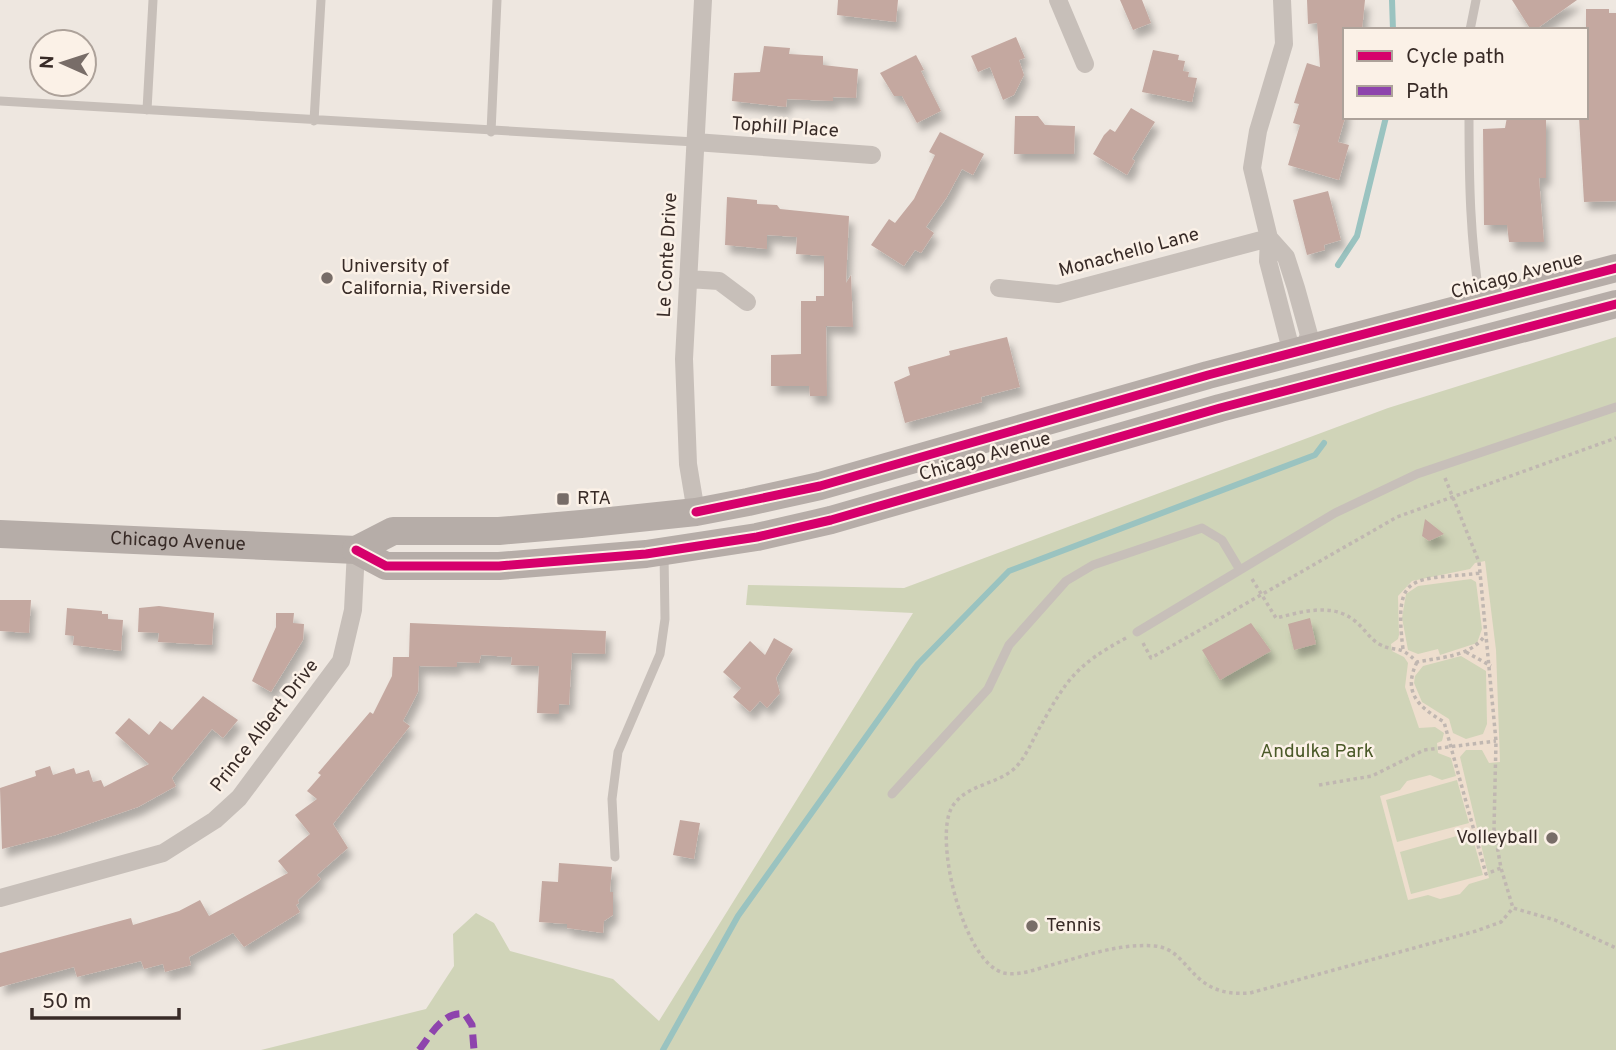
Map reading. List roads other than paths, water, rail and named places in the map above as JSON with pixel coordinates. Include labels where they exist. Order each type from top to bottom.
[{"type":"main road","name":"Chicago Avenue","points":[[356,550],[393,531],[499,531],[696,512],[820,486],[1303,351],[1616,268]]},
{"type":"main road","name":"Chicago Avenue","points":[[0,534],[356,550],[386,566],[499,566],[664,552],[757,537],[831,520],[1220,408],[1616,304]]},
{"type":"main road","points":[[551,562],[566,549],[675,537],[690,528],[696,512],[757,537]]},
{"type":"street","name":"Le Conte Drive","points":[[696,512],[684,411],[703,0]]},
{"type":"street","points":[[1058,0],[1085,64]]},
{"type":"street","points":[[1282,0],[1282,55],[1253,152],[1255,186],[1269,238],[1286,257],[1296,288],[1309,335],[1303,351]]},
{"type":"street","name":"Tophill Place","points":[[695,142],[872,155]]},
{"type":"street","name":"Monachello Lane","points":[[999,288],[1058,294],[1269,238]]},
{"type":"street","points":[[688,279],[719,281],[747,302]]},
{"type":"street","name":"Prince Albert Drive","points":[[0,898],[163,853],[215,820],[239,798],[341,661],[353,610],[356,550]]},
{"type":"lane","points":[[146,110],[153,0]]},
{"type":"lane","points":[[314,121],[321,0]]},
{"type":"lane","points":[[491,132],[498,0]]},
{"type":"lane","points":[[1470,28],[1476,0]]},
{"type":"lane","points":[[0,101],[695,142]]},
{"type":"lane","points":[[1469,119],[1472,252],[1480,303]]},
{"type":"lane","points":[[1137,632],[1335,513],[1441,466],[1616,407]]},
{"type":"lane","points":[[892,794],[988,689],[1009,645],[1054,593],[1077,572],[1202,528],[1222,540],[1242,568]]},
{"type":"lane","points":[[615,857],[612,799],[618,752],[660,654],[665,619],[664,552]]},
{"type":"waterway","points":[[1392,0],[1393,28]]},
{"type":"waterway","points":[[1338,265],[1357,236],[1386,119]]},
{"type":"waterway","points":[[663,1050],[738,916],[918,664],[1009,571],[1315,455],[1324,443]]},
{"type":"place","name":"University of California, Riverside","points":[[327,278]]},
{"type":"place","name":"RTA","points":[[563,499]]},
{"type":"place","name":"Volleyball","points":[[1552,838]]},
{"type":"place","name":"Tennis","points":[[1032,926]]},
{"type":"park label","name":"Andulka Park","points":[[1317,752]]}]
